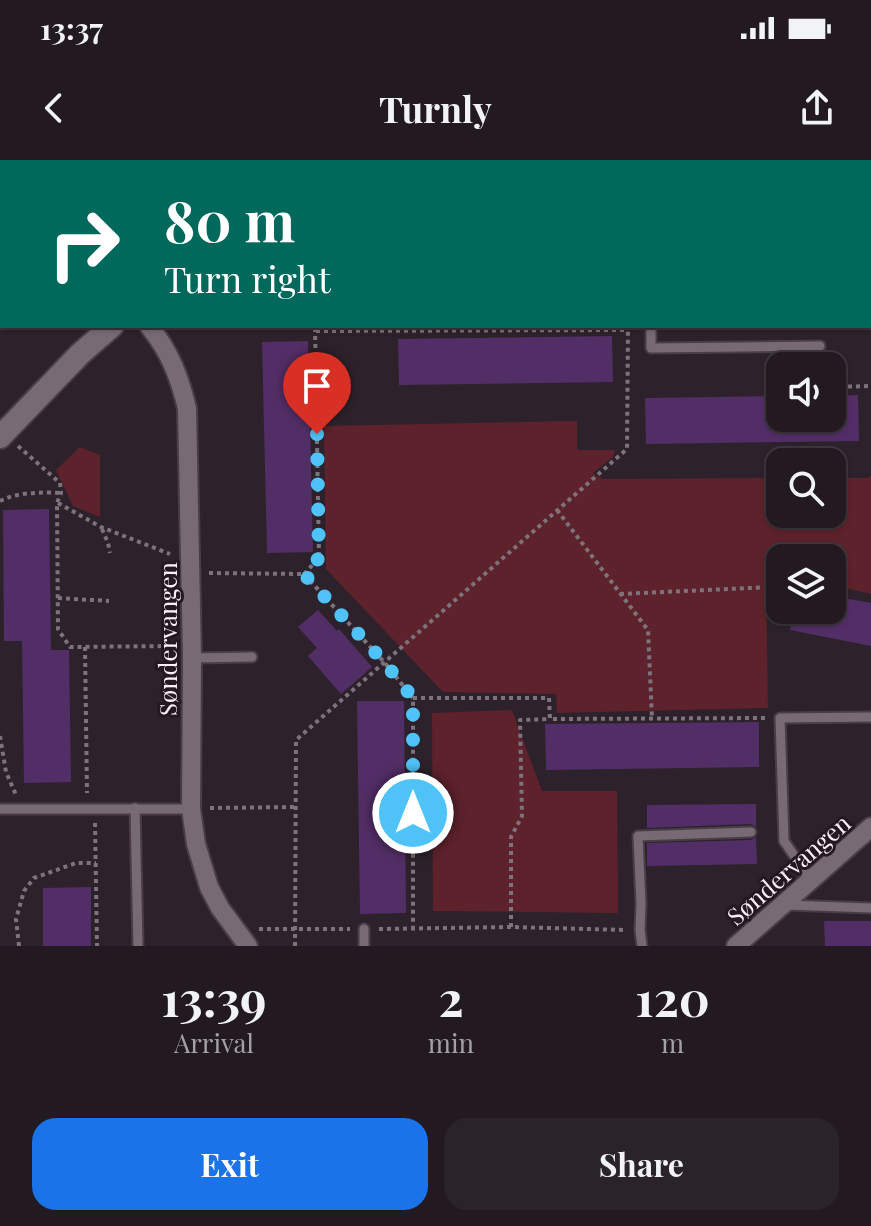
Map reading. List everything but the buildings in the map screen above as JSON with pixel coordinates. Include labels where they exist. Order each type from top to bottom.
[{"type":"street","points":[[0,437],[80,354],[110,328]]},
{"type":"street","name":"Søndervangen","points":[[151,328],[164,345],[180,379],[187,408],[192,652],[191,809],[196,844],[209,887],[243,940]]},
{"type":"street","name":"Søndervangen","points":[[736,946],[871,827]]},
{"type":"lane","points":[[651,328],[651,348],[820,346]]},
{"type":"lane","points":[[192,652],[252,657]]},
{"type":"lane","points":[[811,880],[784,841],[780,718],[871,717]]},
{"type":"lane","points":[[135,808],[138,946]]},
{"type":"lane","points":[[0,809],[191,809]]},
{"type":"lane","points":[[642,946],[638,836],[751,832]]},
{"type":"lane","points":[[783,905],[871,908]]},
{"type":"lane","points":[[364,929],[364,946]]},
{"type":"path","points":[[295,946],[296,740],[627,449],[628,328],[316,329],[319,558],[304,574]]},
{"type":"path","points":[[846,387],[871,386]]},
{"type":"path","points":[[26,453],[60,483],[61,493],[57,503],[58,629],[70,647],[192,652]]},
{"type":"path","points":[[0,501],[47,492],[61,493]]},
{"type":"path","points":[[57,503],[190,568],[304,574],[384,662],[413,698],[413,928]]},
{"type":"path","points":[[557,510],[648,630],[652,718]]},
{"type":"path","points":[[101,527],[110,553]]},
{"type":"path","points":[[620,594],[766,587]]},
{"type":"path","points":[[58,598],[109,601]]},
{"type":"path","points":[[85,647],[97,946]]},
{"type":"path","points":[[413,698],[549,698],[550,719]]},
{"type":"path","points":[[511,927],[511,837],[522,816],[520,720],[780,718]]},
{"type":"path","points":[[0,736],[6,772],[21,809]]},
{"type":"path","points":[[191,809],[296,807]]},
{"type":"path","points":[[19,946],[16,919],[24,891],[34,878],[76,863],[96,863]]},
{"type":"path","points":[[243,940],[248,927],[640,930]]},
{"type":"shaded area","points":[[577,421],[577,450],[615,450],[613,457],[593,473],[602,479],[766,478],[766,528],[846,528],[846,478],[868,478],[871,475],[871,594],[846,588],[846,544],[766,544],[768,708],[557,713],[556,694],[443,692],[326,569],[324,426]]},
{"type":"shaded area","points":[[80,447],[100,455],[100,517],[73,506],[56,470]]},
{"type":"shaded area","points":[[512,710],[542,791],[617,791],[618,913],[433,911],[432,713]]},
{"type":"route","points":[[317,434],[319,558],[304,574],[413,698],[413,813]]}]
